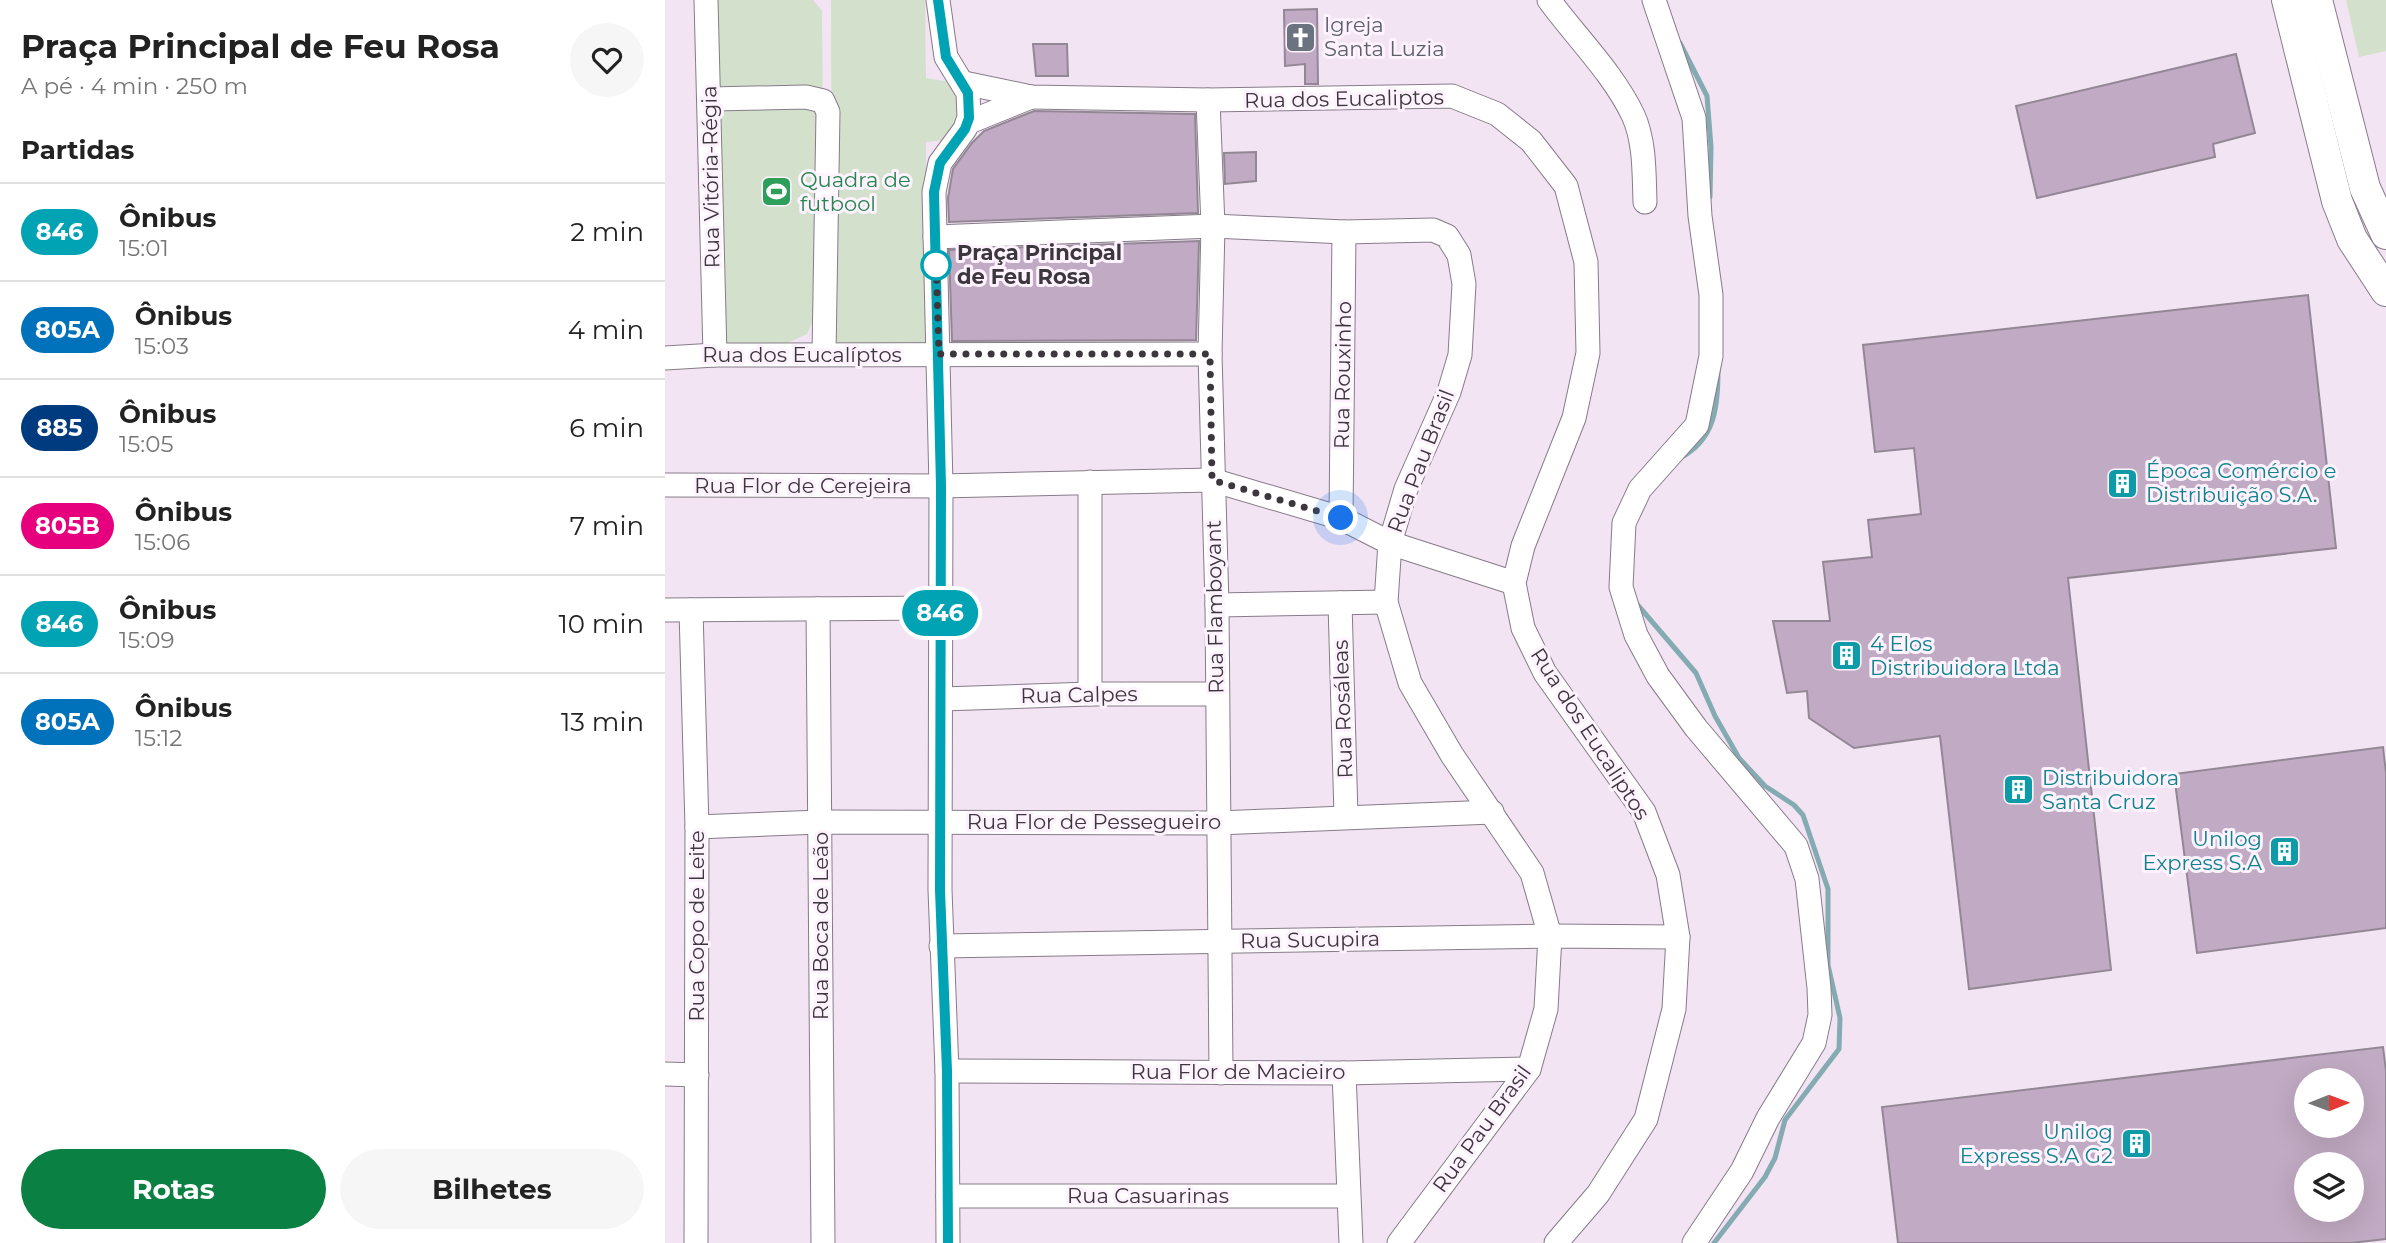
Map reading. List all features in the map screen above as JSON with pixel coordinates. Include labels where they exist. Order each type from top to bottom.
[{"type":"main road","points":[[2287,0],[2337,201],[2352,239],[2386,291]]},
{"type":"main road","points":[[2317,0],[2365,188],[2386,234]]},
{"type":"street","name":"Rua Vitória-Régia","points":[[706,0],[715,355]]},
{"type":"street","points":[[938,0],[946,57],[953,74],[964,83],[969,104],[967,124],[940,163],[934,192],[941,486],[941,946],[947,1071],[948,1243]]},
{"type":"street","points":[[1549,0],[1619,91],[1634,117],[1644,158],[1645,202]]},
{"type":"street","points":[[1654,0],[1694,118],[1700,216],[1711,295],[1711,356],[1697,425],[1640,489],[1624,523],[1621,587],[1636,635],[1658,676],[1696,728],[1796,846],[1807,879],[1820,1015],[1814,1043],[1768,1118],[1742,1171],[1694,1243]]},
{"type":"street","name":"Rua dos Eucaliptos","points":[[964,83],[1031,97],[1208,100],[1452,96],[1497,114],[1531,141],[1566,186],[1586,261],[1588,353],[1574,418],[1523,546],[1514,583],[1523,628],[1545,673],[1644,812],[1668,875],[1678,937],[1674,1009],[1647,1119],[1598,1194],[1556,1243]]},
{"type":"street","points":[[710,99],[806,97],[823,101],[828,112],[824,355]]},
{"type":"street","name":"Rua dos Eucaliptos","points":[[967,124],[1031,97]]},
{"type":"street","name":"Rua Flamboyant","points":[[1208,100],[1213,226],[1210,354],[1217,605],[1221,1073]]},
{"type":"street","name":"Rua Pau Brasil","points":[[935,237],[1213,226],[1344,232],[1433,230],[1447,236],[1459,255],[1464,284],[1460,355],[1449,391],[1406,489],[1390,543],[1386,602],[1410,683],[1532,873],[1550,936],[1546,1009],[1529,1069],[1399,1243]]},
{"type":"street","name":"Rua Rouxinho","points":[[1341,518],[1344,232]]},
{"type":"street","name":"Rua dos Eucalíptos","points":[[665,358],[715,355],[1210,354]]},
{"type":"street","name":"Rua Flor de Cerejeira","points":[[665,485],[941,486],[1212,480],[1341,518],[1390,543],[1514,583]]},
{"type":"street","points":[[1090,482],[1090,694]]},
{"type":"street","points":[[1217,605],[1386,602]]},
{"type":"street","name":"Rua Rosáleas","points":[[1340,603],[1346,816]]},
{"type":"street","points":[[665,610],[940,608]]},
{"type":"street","name":"Rua Boca de Leão","points":[[818,609],[823,1243]]},
{"type":"street","name":"Rua Copo de Leite","points":[[691,610],[697,827],[696,1243]]},
{"type":"street","name":"Rua Calpes","points":[[942,699],[1090,694],[1216,694]]},
{"type":"street","name":"Rua Flor de Pessegueiro","points":[[697,827],[820,822],[1218,823],[1492,812]]},
{"type":"street","name":"Rua Sucupira","points":[[941,946],[1550,936],[1678,937]]},
{"type":"street","name":"Rua Flor de Macieiro","points":[[947,1071],[1344,1073],[1529,1069]]},
{"type":"street","points":[[1344,1073],[1351,1243]]},
{"type":"street","points":[[665,1074],[697,1075]]},
{"type":"street","name":"Rua Casuarinas","points":[[948,1196],[1347,1196]]},
{"type":"green space","points":[[714,0],[813,0],[822,11],[824,297],[807,334],[779,347],[719,348]]},
{"type":"green space","name":"Praça Principal de Feu Rosa","points":[[831,0],[925,0],[926,78],[950,82],[965,113],[945,140],[926,142],[928,353],[832,354]]},
{"type":"green space","points":[[2346,0],[2386,0],[2386,51],[2359,57]]},
{"type":"building","name":"Igreja Santa Luzia","points":[[1317,9],[1318,84],[1305,84],[1305,64],[1285,66],[1284,10]]},
{"type":"building","points":[[1033,44],[1067,44],[1068,76],[1036,76]]},
{"type":"building","points":[[2236,54],[2255,133],[2213,144],[2215,157],[2037,198],[2016,106]]},
{"type":"building","points":[[1034,111],[1195,114],[1198,213],[949,222],[948,198],[953,169],[972,143],[984,131]]},
{"type":"building","points":[[1256,152],[1256,181],[1225,184],[1224,153]]},
{"type":"building","points":[[1199,241],[1196,340],[952,341],[949,250]]},
{"type":"building","name":"Época Comércio e Distribuição S.A.","points":[[2308,295],[2336,548],[2068,578],[2111,970],[1969,989],[1940,736],[1854,748],[1809,718],[1807,691],[1787,693],[1773,621],[1830,621],[1823,562],[1872,557],[1868,520],[1921,514],[1914,448],[1875,452],[1863,345]]},
{"type":"building","name":"Unilog Express S.A","points":[[2383,747],[2386,773],[2386,928],[2197,953],[2174,774]]},
{"type":"building","name":"Unilog Express S.A G2","points":[[2383,1047],[2386,1071],[2386,1239],[2351,1243],[1898,1243],[1882,1107]]},
{"type":"waterway","points":[[1680,43],[1707,96],[1711,147],[1710,197]]},
{"type":"waterway","points":[[1680,458],[1701,442],[1712,421],[1717,397],[1718,371]]},
{"type":"waterway","points":[[1636,603],[1696,673],[1715,716],[1739,758],[1765,786],[1794,805],[1803,815],[1828,889],[1828,965],[1840,1018],[1839,1049],[1785,1120],[1775,1158],[1765,1177],[1714,1243]]},
{"type":"bus line","name":"846","points":[[938,0],[946,57],[953,74],[964,83],[969,104],[969,118],[965,129],[940,163],[934,192],[941,486],[940,890],[947,1071],[948,1243]]},
{"type":"place","name":"Igreja Santa Luzia","points":[[1301,37]]},
{"type":"place","name":"Quadra de futbool","points":[[777,192]]},
{"type":"place","name":"Praça Principal de Feu Rosa","points":[[936,265]]},
{"type":"place","name":"Época Comércio e Distribuição S.A.","points":[[2123,483]]},
{"type":"place","name":"4 Elos Distribuidora Ltda","points":[[1847,656]]},
{"type":"place","name":"Distribuidora Santa Cruz","points":[[2019,790]]},
{"type":"place","name":"Unilog Express S.A","points":[[2285,851]]},
{"type":"place","name":"Unilog Express S.A G2","points":[[2136,1144]]},
{"type":"route","points":[[936,265],[936,260],[939,354],[1210,354],[1212,480],[1341,518]]}]
